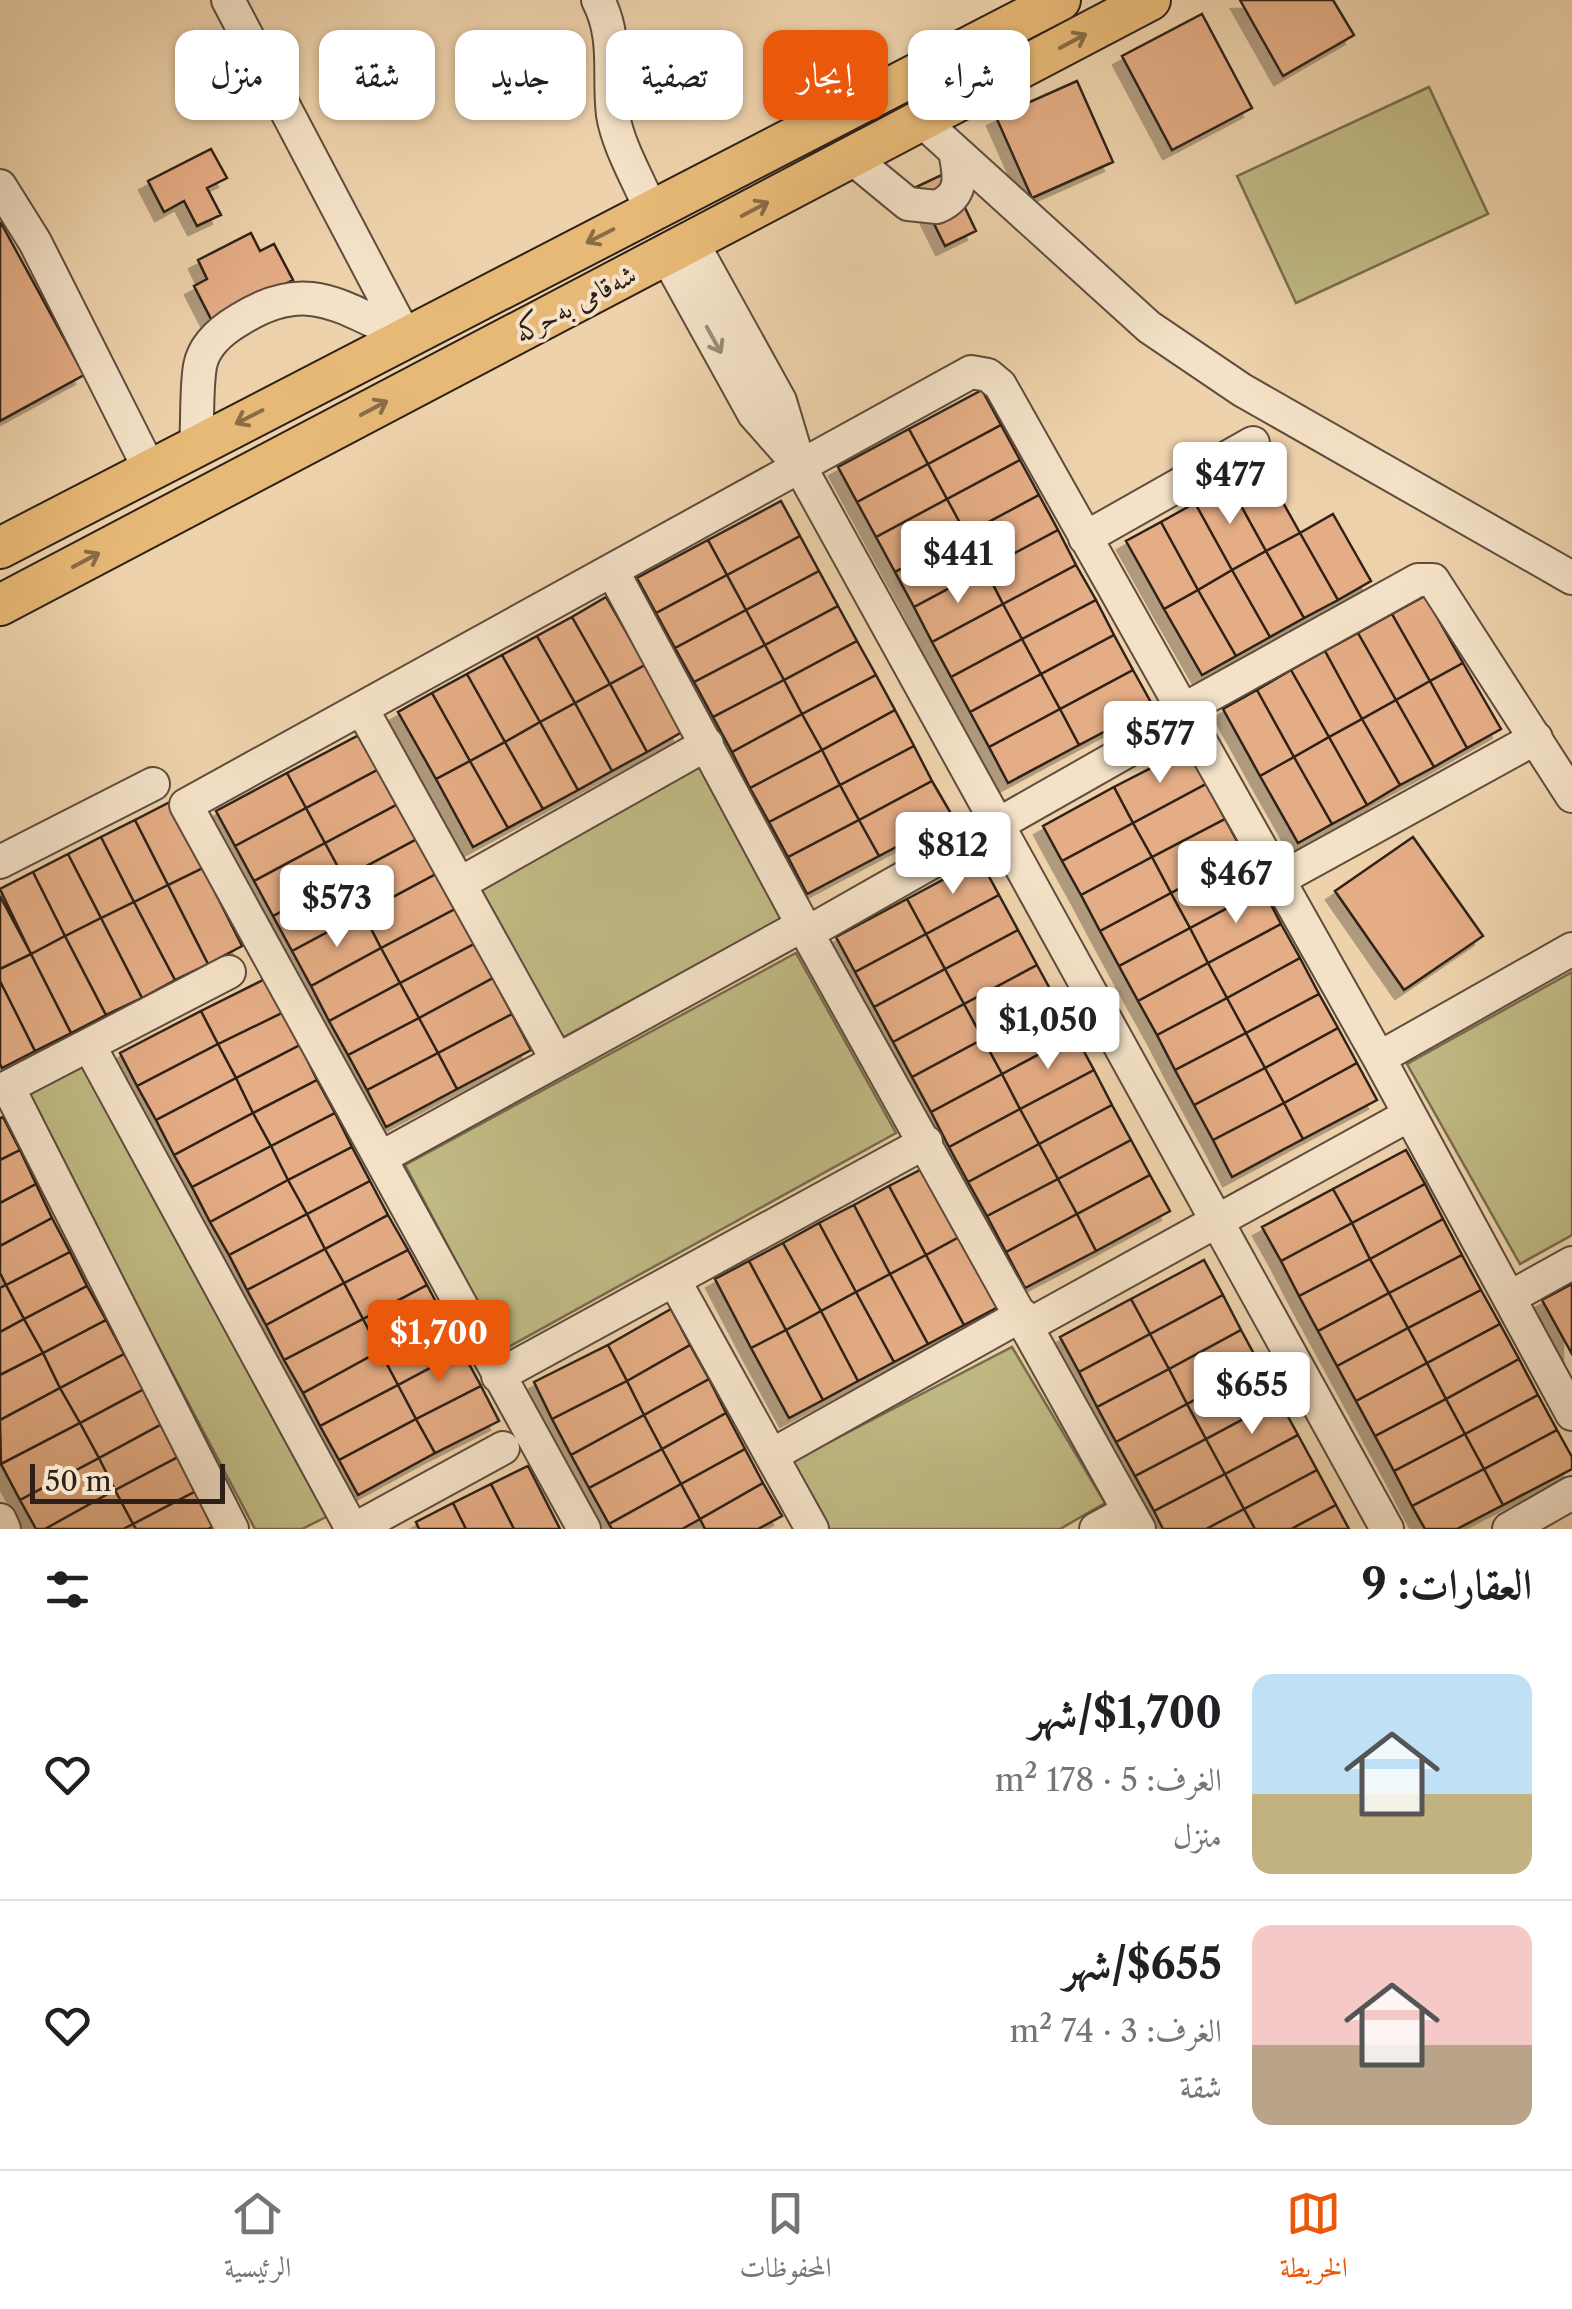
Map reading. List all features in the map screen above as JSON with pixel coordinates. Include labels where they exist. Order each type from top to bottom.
[{"type":"main road","name":"شەقامی بەحرکە","points":[[0,605],[1150,0]]},
{"type":"main road","name":"شەقامی بەحرکە","points":[[0,548],[1041,4]]},
{"type":"street","points":[[228,0],[406,336]]},
{"type":"street","points":[[598,0],[610,22],[614,120],[651,210]]},
{"type":"street","points":[[922,121],[1149,327],[1242,390],[1572,578]]},
{"type":"street","points":[[852,158],[908,204],[936,207],[955,194],[960,182],[955,151]]},
{"type":"street","points":[[3,200],[36,242],[149,468]]},
{"type":"street","points":[[679,249],[754,414],[799,465],[1386,1529]]},
{"type":"street","points":[[196,444],[201,362],[220,332],[251,312],[298,294],[334,304],[406,336]]},
{"type":"street","points":[[584,1529],[186,805],[964,375],[988,374],[1000,385],[1378,1058],[1572,1414]]},
{"type":"street","points":[[1086,538],[1253,443]]},
{"type":"street","points":[[612,570],[805,929],[1134,1520],[1096,1529]]},
{"type":"street","points":[[382,1157],[1000,826],[1185,713],[1425,579],[1444,591],[1572,796]]},
{"type":"street","points":[[362,709],[557,1060]]},
{"type":"street","points":[[1278,880],[1536,738]]},
{"type":"street","points":[[461,882],[708,744]]},
{"type":"street","points":[[0,862],[154,784]]},
{"type":"street","points":[[1378,1058],[1572,949]]},
{"type":"street","points":[[230,972],[4,1089],[232,1529]]},
{"type":"street","points":[[90,1047],[353,1529],[503,1448]]},
{"type":"street","points":[[772,1455],[1409,1115]]},
{"type":"street","points":[[498,1376],[926,1142]]},
{"type":"street","points":[[1509,1298],[1572,1262]]},
{"type":"street","points":[[674,1280],[812,1529]]},
{"type":"street","points":[[1509,1529],[1572,1493]]},
{"type":"street","points":[[0,1520],[4,1529]]},
{"type":"shaded area","points":[[1429,87],[1488,214],[1296,303],[1237,176]]},
{"type":"shaded area","points":[[702,765],[785,917],[562,1038],[479,886]]},
{"type":"shaded area","points":[[796,953],[896,1133],[503,1350],[405,1165]]},
{"type":"shaded area","points":[[1572,972],[1572,1235],[1520,1264],[1407,1064]]},
{"type":"shaded area","points":[[85,1056],[328,1516],[302,1529],[255,1529],[22,1089]]},
{"type":"shaded area","points":[[1012,1347],[1105,1503],[1060,1529],[829,1529],[791,1462]]},
{"type":"building","points":[[1240,0],[1333,0],[1354,35],[1283,76]]},
{"type":"building","points":[[1202,14],[1252,108],[1172,150],[1122,56]]},
{"type":"building","points":[[1077,81],[1113,162],[1032,198],[997,120],[1030,120],[1030,102]]},
{"type":"building","points":[[211,149],[227,178],[207,188],[221,215],[197,226],[184,201],[164,212],[148,181]]},
{"type":"building","points":[[948,172],[976,231],[945,246],[916,187]]},
{"type":"building","points":[[0,224],[84,375],[0,421]]},
{"type":"building","points":[[251,233],[260,251],[274,244],[293,280],[212,321],[194,286],[207,279],[198,260]]},
{"type":"building","points":[[982,390],[1001,425],[928,464],[909,429]]},
{"type":"building","points":[[1001,425],[1020,460],[947,499],[928,464]]},
{"type":"building","points":[[909,429],[928,464],[857,502],[838,467]]},
{"type":"building","points":[[1020,460],[1039,495],[966,534],[947,499]]},
{"type":"building","points":[[928,464],[947,499],[876,537],[857,502]]},
{"type":"building","points":[[1262,465],[1300,533],[1266,551],[1229,484]]},
{"type":"building","points":[[1229,484],[1266,551],[1232,570],[1195,503]]},
{"type":"building","points":[[1039,495],[1058,530],[985,569],[966,534]]},
{"type":"building","points":[[947,499],[966,534],[895,572],[876,537]]},
{"type":"building","points":[[781,501],[800,536],[727,575],[708,540]]},
{"type":"building","points":[[1195,503],[1232,570],[1198,590],[1161,522]]},
{"type":"building","points":[[1333,514],[1371,581],[1338,600],[1300,533]]},
{"type":"building","points":[[1161,522],[1198,590],[1164,609],[1126,541]]},
{"type":"building","points":[[1058,530],[1076,565],[1003,604],[985,569]]},
{"type":"building","points":[[1300,533],[1338,600],[1304,618],[1266,551]]},
{"type":"building","points":[[966,534],[985,569],[914,607],[895,572]]},
{"type":"building","points":[[800,536],[819,571],[746,610],[727,575]]},
{"type":"building","points":[[708,540],[727,575],[656,613],[637,578]]},
{"type":"building","points":[[1266,551],[1304,618],[1270,637],[1232,570]]},
{"type":"building","points":[[1076,565],[1096,600],[1022,639],[1003,604]]},
{"type":"building","points":[[985,569],[1003,604],[932,642],[914,607]]},
{"type":"building","points":[[1232,570],[1270,637],[1236,656],[1198,590]]},
{"type":"building","points":[[819,571],[838,606],[765,645],[746,610]]},
{"type":"building","points":[[727,575],[746,610],[675,648],[656,613]]},
{"type":"building","points":[[1198,590],[1236,656],[1202,675],[1164,609]]},
{"type":"building","points":[[1425,596],[1463,663],[1430,681],[1392,614]]},
{"type":"building","points":[[606,597],[645,665],[610,684],[572,617]]},
{"type":"building","points":[[1096,600],[1114,635],[1041,674],[1022,639]]},
{"type":"building","points":[[1003,604],[1022,639],[951,677],[932,642]]},
{"type":"building","points":[[838,606],[857,641],[784,680],[765,645]]},
{"type":"building","points":[[746,610],[765,645],[694,682],[675,648]]},
{"type":"building","points":[[1392,614],[1430,681],[1396,700],[1358,633]]},
{"type":"building","points":[[572,617],[610,684],[575,703],[537,636]]},
{"type":"building","points":[[1358,633],[1396,700],[1362,719],[1325,651]]},
{"type":"building","points":[[1114,635],[1133,670],[1060,709],[1041,674]]},
{"type":"building","points":[[537,636],[575,703],[540,722],[502,655]]},
{"type":"building","points":[[1022,639],[1041,674],[970,712],[951,677]]},
{"type":"building","points":[[857,641],[876,675],[802,714],[784,680]]},
{"type":"building","points":[[765,645],[784,680],[713,717],[694,682]]},
{"type":"building","points":[[1325,651],[1362,719],[1329,737],[1291,670]]},
{"type":"building","points":[[502,655],[540,722],[505,742],[467,674]]},
{"type":"building","points":[[1463,663],[1501,729],[1467,748],[1430,681]]},
{"type":"building","points":[[645,665],[682,732],[647,752],[610,684]]},
{"type":"building","points":[[1133,670],[1153,706],[1079,745],[1060,709]]},
{"type":"building","points":[[1291,670],[1329,737],[1294,757],[1257,690]]},
{"type":"building","points":[[467,674],[505,742],[470,761],[432,693]]},
{"type":"building","points":[[1041,674],[1060,709],[989,747],[970,712]]},
{"type":"building","points":[[876,675],[895,710],[822,750],[802,714]]},
{"type":"building","points":[[784,680],[802,714],[732,752],[713,717]]},
{"type":"building","points":[[1430,681],[1467,748],[1434,767],[1396,700]]},
{"type":"building","points":[[610,684],[647,752],[612,771],[575,703]]},
{"type":"building","points":[[1257,690],[1294,757],[1260,776],[1223,709]]},
{"type":"building","points":[[432,693],[470,761],[436,779],[398,712]]},
{"type":"building","points":[[1396,700],[1434,767],[1400,785],[1362,719]]},
{"type":"building","points":[[575,703],[612,771],[578,790],[540,722]]},
{"type":"building","points":[[1060,709],[1079,745],[1008,783],[989,747]]},
{"type":"building","points":[[895,710],[914,746],[840,785],[822,750]]},
{"type":"building","points":[[802,714],[822,750],[750,788],[732,752]]},
{"type":"building","points":[[1362,719],[1400,785],[1367,805],[1329,737]]},
{"type":"building","points":[[540,722],[578,790],[543,809],[505,742]]},
{"type":"building","points":[[361,734],[379,769],[306,808],[287,773]]},
{"type":"building","points":[[1329,737],[1367,805],[1332,824],[1294,757]]},
{"type":"building","points":[[505,742],[543,809],[508,828],[470,761]]},
{"type":"building","points":[[914,746],[932,781],[859,820],[840,785]]},
{"type":"building","points":[[1188,749],[1206,784],[1133,823],[1114,787]]},
{"type":"building","points":[[822,750],[840,785],[769,822],[750,788]]},
{"type":"building","points":[[1294,757],[1332,824],[1298,843],[1260,776]]},
{"type":"building","points":[[470,761],[508,828],[473,847],[436,779]]},
{"type":"building","points":[[379,769],[398,804],[325,843],[306,808]]},
{"type":"building","points":[[287,773],[306,808],[235,846],[216,811]]},
{"type":"building","points":[[932,781],[953,817],[879,856],[859,820]]},
{"type":"building","points":[[1206,784],[1225,819],[1152,857],[1133,823]]},
{"type":"building","points":[[840,785],[859,820],[788,857],[769,822]]},
{"type":"building","points":[[1114,787],[1133,823],[1062,861],[1043,826]]},
{"type":"building","points":[[170,802],[203,868],[168,885],[135,820]]},
{"type":"building","points":[[398,804],[417,839],[344,878],[325,843]]},
{"type":"building","points":[[306,808],[325,843],[254,881],[235,846]]},
{"type":"building","points":[[1225,819],[1244,854],[1171,893],[1152,857]]},
{"type":"building","points":[[135,820],[168,885],[134,902],[101,837]]},
{"type":"building","points":[[859,820],[879,856],[807,894],[788,857]]},
{"type":"building","points":[[1133,823],[1152,857],[1081,895],[1062,861]]},
{"type":"building","points":[[101,837],[134,902],[101,918],[68,854]]},
{"type":"building","points":[[1413,837],[1483,936],[1404,990],[1335,891]]},
{"type":"building","points":[[417,839],[436,874],[363,913],[344,878]]},
{"type":"building","points":[[325,843],[344,878],[273,916],[254,881]]},
{"type":"building","points":[[68,854],[101,918],[65,936],[33,872]]},
{"type":"building","points":[[1244,854],[1263,889],[1190,928],[1171,893]]},
{"type":"building","points":[[1152,857],[1171,893],[1100,931],[1081,895]]},
{"type":"building","points":[[980,860],[999,895],[926,934],[907,899]]},
{"type":"building","points":[[203,868],[242,946],[208,964],[168,885]]},
{"type":"building","points":[[33,872],[65,936],[31,954],[0,889]]},
{"type":"building","points":[[436,874],[455,909],[381,948],[363,913]]},
{"type":"building","points":[[344,878],[363,913],[292,951],[273,916]]},
{"type":"building","points":[[168,885],[208,964],[175,980],[134,902]]},
{"type":"building","points":[[1263,889],[1281,924],[1208,963],[1190,928]]},
{"type":"building","points":[[1171,893],[1190,928],[1119,966],[1100,931]]},
{"type":"building","points":[[999,895],[1018,930],[945,969],[926,934]]},
{"type":"building","points":[[0,896],[31,954],[0,969]]},
{"type":"building","points":[[907,899],[926,934],[855,972],[836,937]]},
{"type":"building","points":[[134,902],[175,980],[142,998],[101,918]]},
{"type":"building","points":[[455,909],[474,944],[400,983],[381,948]]},
{"type":"building","points":[[363,913],[381,948],[311,986],[292,951]]},
{"type":"building","points":[[101,918],[142,998],[106,1015],[65,936]]},
{"type":"building","points":[[1281,924],[1300,958],[1227,998],[1208,963]]},
{"type":"building","points":[[1190,928],[1208,963],[1138,1001],[1119,966]]},
{"type":"building","points":[[1018,930],[1037,965],[964,1004],[945,969]]},
{"type":"building","points":[[926,934],[945,969],[874,1007],[855,972]]},
{"type":"building","points":[[65,936],[106,1015],[71,1033],[31,954]]},
{"type":"building","points":[[474,944],[493,978],[419,1018],[400,983]]},
{"type":"building","points":[[381,948],[400,983],[329,1021],[311,986]]},
{"type":"building","points":[[31,954],[71,1033],[35,1051],[0,981],[0,969]]},
{"type":"building","points":[[1300,958],[1319,994],[1246,1033],[1227,998]]},
{"type":"building","points":[[1208,963],[1227,998],[1157,1035],[1138,1001]]},
{"type":"building","points":[[1037,965],[1056,1000],[983,1039],[964,1004]]},
{"type":"building","points":[[945,969],[964,1004],[893,1042],[874,1007]]},
{"type":"building","points":[[267,978],[284,1012],[218,1044],[201,1011]]},
{"type":"building","points":[[493,978],[512,1014],[438,1053],[419,1018]]},
{"type":"building","points":[[0,981],[35,1051],[2,1068],[0,1064]]},
{"type":"building","points":[[400,983],[419,1018],[348,1055],[329,1021]]},
{"type":"building","points":[[1319,994],[1338,1028],[1265,1068],[1246,1033]]},
{"type":"building","points":[[1227,998],[1246,1033],[1175,1070],[1157,1035]]},
{"type":"building","points":[[1056,1000],[1075,1035],[1002,1074],[983,1039]]},
{"type":"building","points":[[964,1004],[983,1039],[912,1077],[893,1042]]},
{"type":"building","points":[[201,1011],[218,1044],[137,1086],[120,1053]]},
{"type":"building","points":[[284,1012],[300,1045],[236,1078],[218,1044]]},
{"type":"building","points":[[512,1014],[531,1050],[457,1089],[438,1053]]},
{"type":"building","points":[[419,1018],[438,1053],[367,1090],[348,1055]]},
{"type":"building","points":[[1338,1028],[1357,1063],[1284,1103],[1265,1068]]},
{"type":"building","points":[[1246,1033],[1265,1068],[1194,1105],[1175,1070]]},
{"type":"building","points":[[1075,1035],[1094,1070],[1020,1109],[1002,1074]]},
{"type":"building","points":[[983,1039],[1002,1074],[931,1112],[912,1077]]},
{"type":"building","points":[[218,1044],[236,1078],[156,1120],[137,1086]]},
{"type":"building","points":[[300,1045],[317,1080],[253,1113],[236,1078]]},
{"type":"building","points":[[438,1053],[457,1089],[386,1127],[367,1090]]},
{"type":"building","points":[[1357,1063],[1377,1100],[1303,1139],[1284,1103]]},
{"type":"building","points":[[1265,1068],[1284,1103],[1213,1140],[1194,1105]]},
{"type":"building","points":[[1094,1070],[1112,1105],[1039,1144],[1020,1109]]},
{"type":"building","points":[[1002,1074],[1020,1109],[949,1147],[931,1112]]},
{"type":"building","points":[[236,1078],[253,1113],[174,1155],[156,1120]]},
{"type":"building","points":[[317,1080],[335,1113],[271,1146],[253,1113]]},
{"type":"building","points":[[1284,1103],[1303,1139],[1232,1177],[1213,1140]]},
{"type":"building","points":[[1112,1105],[1131,1140],[1058,1179],[1039,1144]]},
{"type":"building","points":[[1020,1109],[1039,1144],[968,1182],[949,1147]]},
{"type":"building","points":[[253,1113],[271,1146],[192,1187],[174,1155]]},
{"type":"building","points":[[335,1113],[352,1147],[288,1180],[271,1146]]},
{"type":"building","points":[[3,1117],[20,1150],[0,1160],[0,1118]]},
{"type":"building","points":[[1131,1140],[1150,1175],[1077,1214],[1058,1179]]},
{"type":"building","points":[[1039,1144],[1058,1179],[987,1216],[968,1182]]},
{"type":"building","points":[[271,1146],[288,1180],[210,1222],[192,1187]]},
{"type":"building","points":[[352,1147],[370,1181],[307,1214],[288,1180]]},
{"type":"building","points":[[20,1150],[36,1184],[0,1203],[0,1160]]},
{"type":"building","points":[[1406,1150],[1425,1184],[1352,1223],[1333,1189]]},
{"type":"building","points":[[924,1168],[961,1236],[926,1255],[889,1186]]},
{"type":"building","points":[[1150,1175],[1170,1211],[1096,1251],[1077,1214]]},
{"type":"building","points":[[1058,1179],[1077,1214],[1006,1252],[987,1216]]},
{"type":"building","points":[[288,1180],[307,1214],[229,1255],[210,1222]]},
{"type":"building","points":[[370,1181],[388,1215],[325,1249],[307,1214]]},
{"type":"building","points":[[36,1184],[52,1218],[0,1246],[0,1203]]},
{"type":"building","points":[[1425,1184],[1443,1219],[1370,1259],[1352,1223]]},
{"type":"building","points":[[889,1186],[926,1255],[890,1274],[854,1205]]},
{"type":"building","points":[[1333,1189],[1352,1223],[1281,1261],[1262,1227]]},
{"type":"building","points":[[854,1205],[890,1274],[856,1292],[819,1223]]},
{"type":"building","points":[[307,1214],[325,1249],[247,1290],[229,1255]]},
{"type":"building","points":[[1077,1214],[1096,1251],[1025,1288],[1006,1252]]},
{"type":"building","points":[[388,1215],[408,1250],[344,1283],[325,1249]]},
{"type":"building","points":[[52,1218],[70,1252],[6,1285],[0,1273],[0,1246]]},
{"type":"building","points":[[1443,1219],[1462,1255],[1389,1293],[1370,1259]]},
{"type":"building","points":[[819,1223],[856,1292],[821,1311],[783,1243]]},
{"type":"building","points":[[1352,1223],[1370,1259],[1299,1296],[1281,1261]]},
{"type":"building","points":[[961,1236],[998,1307],[964,1325],[926,1255]]},
{"type":"building","points":[[783,1243],[821,1311],[786,1330],[749,1261]]},
{"type":"building","points":[[325,1249],[344,1283],[266,1325],[247,1290]]},
{"type":"building","points":[[408,1250],[427,1285],[363,1319],[344,1283]]},
{"type":"building","points":[[70,1252],[87,1286],[24,1319],[6,1285]]},
{"type":"building","points":[[926,1255],[964,1325],[928,1344],[890,1274]]},
{"type":"building","points":[[1462,1255],[1481,1290],[1408,1328],[1389,1293]]},
{"type":"building","points":[[1370,1259],[1389,1293],[1318,1331],[1299,1296]]},
{"type":"building","points":[[1204,1260],[1223,1295],[1150,1334],[1131,1299]]},
{"type":"building","points":[[749,1261],[786,1330],[751,1348],[715,1279]]},
{"type":"building","points":[[890,1274],[928,1344],[894,1362],[856,1292]]},
{"type":"building","points":[[344,1283],[363,1319],[284,1360],[266,1325]]},
{"type":"building","points":[[1572,1284],[1572,1354],[1542,1300]]},
{"type":"building","points":[[6,1285],[24,1319],[0,1332],[0,1288]]},
{"type":"building","points":[[427,1285],[444,1317],[380,1351],[363,1319]]},
{"type":"building","points":[[87,1286],[106,1320],[43,1353],[24,1319]]},
{"type":"building","points":[[1481,1290],[1500,1324],[1427,1363],[1408,1328]]},
{"type":"building","points":[[856,1292],[894,1362],[858,1381],[821,1311]]},
{"type":"building","points":[[1389,1293],[1408,1328],[1337,1366],[1318,1331]]},
{"type":"building","points":[[1223,1295],[1241,1330],[1169,1369],[1150,1334]]},
{"type":"building","points":[[1131,1299],[1150,1334],[1079,1372],[1060,1337]]},
{"type":"building","points":[[671,1309],[690,1345],[627,1381],[608,1345]]},
{"type":"building","points":[[821,1311],[858,1381],[823,1400],[786,1330]]},
{"type":"building","points":[[444,1317],[462,1351],[398,1385],[380,1351]]},
{"type":"building","points":[[24,1319],[43,1353],[0,1375],[0,1332]]},
{"type":"building","points":[[363,1319],[380,1351],[303,1393],[284,1360]]},
{"type":"building","points":[[106,1320],[124,1354],[60,1388],[43,1353]]},
{"type":"building","points":[[1500,1324],[1519,1359],[1446,1399],[1427,1363]]},
{"type":"building","points":[[1408,1328],[1427,1363],[1356,1401],[1337,1366]]},
{"type":"building","points":[[786,1330],[823,1400],[789,1418],[751,1348]]},
{"type":"building","points":[[1241,1330],[1260,1365],[1187,1404],[1169,1369]]},
{"type":"building","points":[[1150,1334],[1169,1369],[1097,1407],[1079,1372]]},
{"type":"building","points":[[608,1345],[627,1381],[552,1419],[534,1382]]},
{"type":"building","points":[[690,1345],[709,1379],[644,1415],[627,1381]]},
{"type":"building","points":[[380,1351],[398,1385],[320,1426],[303,1393]]},
{"type":"building","points":[[462,1351],[481,1386],[416,1419],[398,1385]]},
{"type":"building","points":[[43,1353],[60,1388],[0,1420],[0,1375]]},
{"type":"building","points":[[124,1354],[144,1389],[80,1423],[60,1388]]},
{"type":"building","points":[[1519,1359],[1538,1395],[1465,1434],[1446,1399]]},
{"type":"building","points":[[1427,1363],[1446,1399],[1375,1436],[1356,1401]]},
{"type":"building","points":[[1260,1365],[1279,1400],[1206,1439],[1187,1404]]},
{"type":"building","points":[[1169,1369],[1187,1404],[1116,1442],[1097,1407]]},
{"type":"building","points":[[709,1379],[726,1413],[662,1449],[644,1415]]},
{"type":"building","points":[[627,1381],[644,1415],[571,1455],[552,1419]]},
{"type":"building","points":[[398,1385],[416,1419],[339,1460],[320,1426]]},
{"type":"building","points":[[481,1386],[499,1421],[435,1453],[416,1419]]},
{"type":"building","points":[[60,1388],[80,1423],[1,1464],[0,1420]]},
{"type":"building","points":[[144,1389],[162,1424],[99,1458],[80,1423]]},
{"type":"building","points":[[1538,1395],[1557,1430],[1484,1469],[1465,1434]]},
{"type":"building","points":[[1446,1399],[1465,1434],[1394,1471],[1375,1436]]},
{"type":"building","points":[[1279,1400],[1298,1435],[1225,1474],[1206,1439]]},
{"type":"building","points":[[1187,1404],[1206,1439],[1135,1476],[1116,1442]]},
{"type":"building","points":[[726,1413],[745,1449],[681,1484],[662,1449]]},
{"type":"building","points":[[644,1415],[662,1449],[589,1488],[571,1455]]},
{"type":"building","points":[[416,1419],[435,1453],[358,1495],[339,1460]]},
{"type":"building","points":[[80,1423],[99,1458],[20,1500],[1,1464]]},
{"type":"building","points":[[162,1424],[180,1456],[115,1490],[99,1458]]},
{"type":"building","points":[[1557,1430],[1572,1457],[1572,1469],[1503,1505],[1484,1469]]},
{"type":"building","points":[[1465,1434],[1484,1469],[1412,1506],[1394,1471]]},
{"type":"building","points":[[1298,1435],[1317,1470],[1244,1509],[1225,1474]]},
{"type":"building","points":[[1206,1439],[1225,1474],[1154,1511],[1135,1476]]},
{"type":"building","points":[[662,1449],[681,1484],[609,1524],[589,1488]]},
{"type":"building","points":[[745,1449],[763,1483],[700,1519],[681,1484]]},
{"type":"building","points":[[180,1456],[198,1490],[133,1524],[115,1490]]},
{"type":"building","points":[[99,1458],[115,1490],[45,1529],[36,1529],[20,1500]]},
{"type":"building","points":[[528,1466],[560,1529],[514,1529],[491,1484]]},
{"type":"building","points":[[1484,1469],[1503,1505],[1457,1529],[1425,1529],[1412,1506]]},
{"type":"building","points":[[1317,1470],[1336,1505],[1291,1529],[1255,1529],[1244,1509]]},
{"type":"building","points":[[1225,1474],[1244,1509],[1206,1529],[1163,1529],[1154,1511]]},
{"type":"building","points":[[763,1483],[782,1516],[758,1529],[705,1529],[700,1519]]},
{"type":"building","points":[[491,1484],[514,1529],[466,1529],[453,1503]]},
{"type":"building","points":[[681,1484],[700,1519],[682,1529],[612,1529],[609,1524]]},
{"type":"building","points":[[115,1490],[133,1524],[123,1529],[45,1529]]},
{"type":"building","points":[[198,1490],[216,1525],[208,1529],[136,1529],[133,1524]]},
{"type":"building","points":[[453,1503],[466,1529],[419,1529],[416,1522]]},
{"type":"building","points":[[1336,1505],[1349,1529],[1291,1529]]},
{"type":"building","points":[[1244,1509],[1255,1529],[1206,1529]]}]
